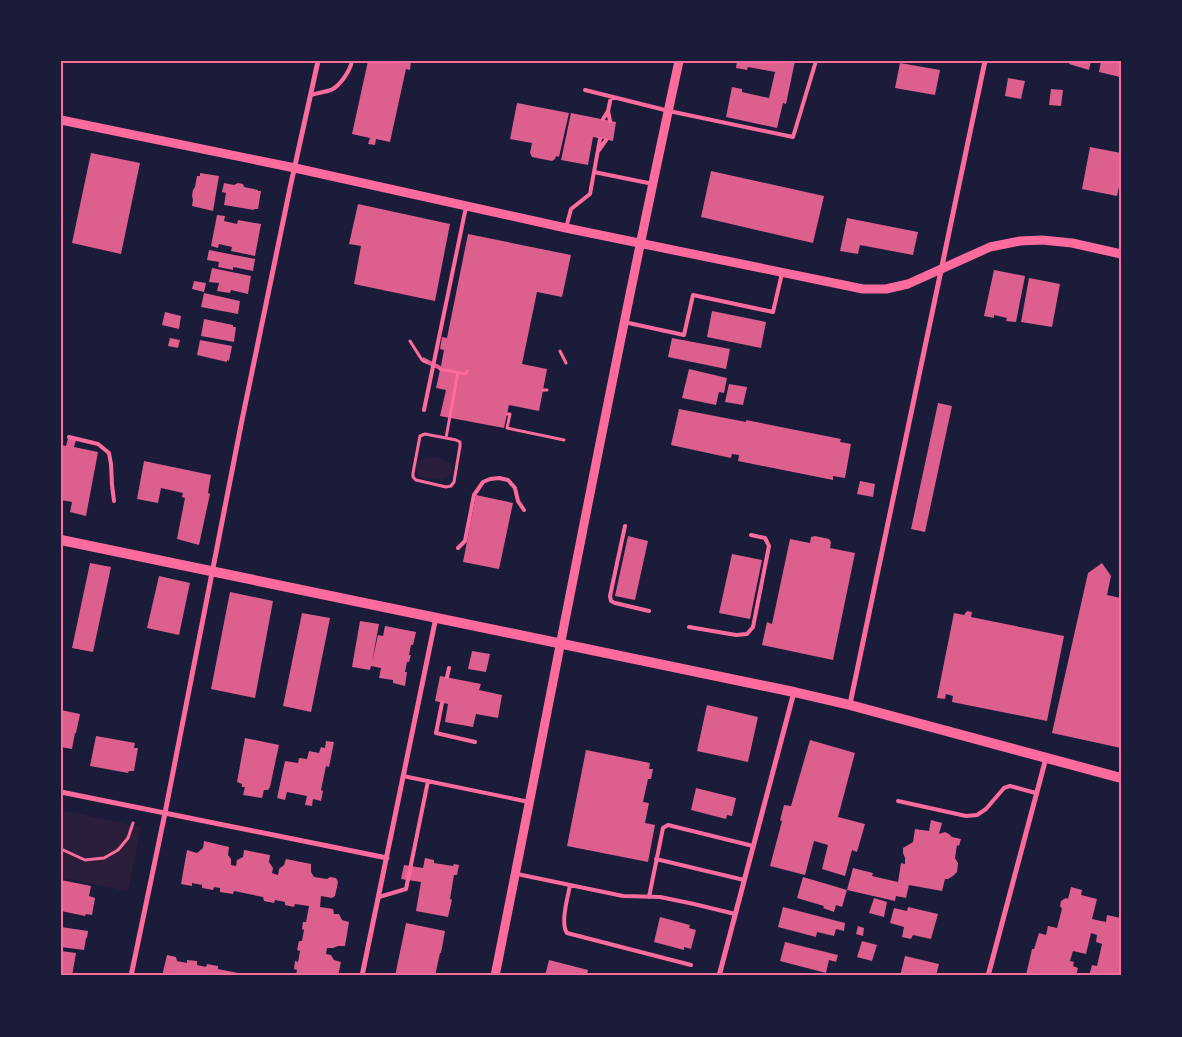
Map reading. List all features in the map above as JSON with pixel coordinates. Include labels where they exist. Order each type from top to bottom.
[{"type":"main road","points":[[61,540],[794,692],[850,705],[1121,778]]},
{"type":"street","points":[[131,976],[241,425],[318,61]]},
{"type":"street","points":[[495,976],[624,322],[679,61]]},
{"type":"street","points":[[850,705],[985,61]]},
{"type":"street","points":[[61,120],[294,168],[466,207],[864,289],[886,289],[908,284],[990,247],[1020,241],[1042,240],[1072,243],[1121,254]]},
{"type":"street","points":[[362,976],[436,617]]},
{"type":"street","points":[[719,976],[794,692]]},
{"type":"street","points":[[988,976],[1046,758]]},
{"type":"street","points":[[61,792],[387,858]]},
{"type":"lane","points":[[311,95],[331,90],[336,86],[351,66],[352,61]]},
{"type":"lane","points":[[585,90],[668,111],[793,137],[816,61]]},
{"type":"lane","points":[[603,119],[608,111],[611,96]]},
{"type":"lane","points":[[608,111],[610,121]]},
{"type":"lane","points":[[566,228],[571,209],[590,194],[600,139]]},
{"type":"lane","points":[[598,153],[606,140]]},
{"type":"lane","points":[[594,172],[653,184]]},
{"type":"lane","points":[[424,410],[466,207]]},
{"type":"lane","points":[[624,322],[684,335],[693,295],[773,312],[782,273]]},
{"type":"lane","points":[[69,437],[98,444],[109,452],[114,501]]},
{"type":"lane","points":[[458,548],[465,541],[474,495],[483,482],[499,478],[508,480],[516,488],[518,501],[524,510]]},
{"type":"lane","points":[[625,526],[610,596],[611,601],[649,610]]},
{"type":"lane","points":[[689,627],[736,635],[747,634],[753,627],[769,546],[765,538],[751,536]]},
{"type":"lane","points":[[447,677],[449,668]]},
{"type":"lane","points":[[442,703],[436,733],[475,742]]},
{"type":"lane","points":[[403,776],[529,802]]},
{"type":"lane","points":[[378,897],[406,889],[428,781]]},
{"type":"lane","points":[[898,802],[966,816],[977,815],[1004,788],[1010,786],[1036,793]]},
{"type":"lane","points":[[649,896],[663,828],[668,825],[753,846]]},
{"type":"lane","points":[[656,859],[744,880]]},
{"type":"lane","points":[[516,874],[623,896],[660,897],[736,914]]},
{"type":"lane","points":[[570,885],[564,920],[564,929],[567,933],[691,965]]},
{"type":"path","points":[[410,341],[422,360]]},
{"type":"path","points":[[560,350],[566,362]]},
{"type":"path","points":[[440,369],[466,374],[467,371]]},
{"type":"path","points":[[446,438],[458,372]]},
{"type":"path","points":[[507,414],[510,414],[507,428],[564,440]]},
{"type":"path","points":[[425,434],[446,438],[460,442],[454,482],[451,486],[446,487],[416,480],[413,477],[413,473],[420,436],[425,434]]},
{"type":"path","points":[[61,849],[85,860],[104,858],[118,850],[128,838],[133,823]]},
{"type":"shaded area","points":[[439,458],[450,463],[452,471],[448,477],[439,480],[419,476],[415,467],[420,460]]},
{"type":"shaded area","points":[[61,810],[141,827],[128,891],[61,878]]},
{"type":"building","points":[[368,61],[411,61],[410,70],[406,69],[390,142],[376,139],[375,145],[368,144],[370,138],[352,134]]},
{"type":"building","points":[[737,61],[795,61],[786,104],[783,103],[777,128],[726,117],[732,87],[742,89],[742,92],[769,98],[775,72],[748,67],[747,70],[736,68]]},
{"type":"building","points":[[1070,61],[1091,61],[1089,70],[1069,64]]},
{"type":"building","points":[[1101,61],[1121,61],[1120,77],[1099,72]]},
{"type":"building","points":[[900,63],[940,70],[935,95],[895,88]]},
{"type":"building","points":[[1008,78],[1025,81],[1021,99],[1005,96]]},
{"type":"building","points":[[1051,89],[1063,90],[1061,106],[1049,105]]},
{"type":"building","points":[[517,103],[569,113],[559,157],[556,156],[552,161],[532,157],[530,153],[532,143],[510,139]]},
{"type":"building","points":[[571,113],[616,122],[613,141],[593,137],[588,165],[561,160]]},
{"type":"building","points":[[1090,147],[1121,153],[1119,164],[1121,164],[1121,177],[1117,196],[1082,189]]},
{"type":"building","points":[[91,153],[140,163],[121,254],[72,243]]},
{"type":"building","points":[[711,171],[824,196],[813,243],[701,217]]},
{"type":"building","points":[[200,173],[219,176],[213,211],[192,206],[193,190],[197,176],[200,176]]},
{"type":"building","points":[[224,183],[243,184],[244,187],[261,191],[258,209],[224,205],[226,193],[222,192]]},
{"type":"building","points":[[358,204],[450,224],[435,301],[354,284],[361,246],[349,244]]},
{"type":"building","points":[[217,215],[225,216],[224,221],[237,224],[238,220],[261,224],[255,256],[231,251],[232,247],[219,244],[218,248],[211,246]]},
{"type":"building","points":[[847,218],[918,232],[913,255],[860,245],[858,254],[840,251]]},
{"type":"building","points":[[468,234],[571,255],[562,297],[537,292],[522,364],[547,369],[539,411],[509,405],[504,428],[440,416],[446,390],[436,388],[440,370],[422,362],[423,357],[441,366],[444,350],[440,349],[442,337],[447,338]]},
{"type":"building","points":[[209,250],[255,259],[253,271],[233,267],[233,270],[218,267],[219,262],[207,260]]},
{"type":"building","points":[[212,268],[251,276],[248,294],[231,290],[230,293],[217,291],[219,283],[209,282]]},
{"type":"building","points":[[994,270],[1025,276],[1016,322],[1006,321],[1007,318],[994,315],[994,318],[984,316]]},
{"type":"building","points":[[1029,278],[1060,284],[1052,327],[1021,322]]},
{"type":"building","points":[[194,281],[206,283],[204,292],[192,289]]},
{"type":"building","points":[[204,293],[240,301],[238,314],[201,307]]},
{"type":"building","points":[[712,311],[766,322],[761,348],[707,337]]},
{"type":"building","points":[[165,312],[181,316],[179,329],[162,325]]},
{"type":"building","points":[[204,319],[236,327],[234,342],[201,336]]},
{"type":"building","points":[[170,338],[180,340],[178,348],[168,346]]},
{"type":"building","points":[[672,338],[730,349],[726,369],[668,357]]},
{"type":"building","points":[[200,340],[232,346],[229,361],[197,355]]},
{"type":"building","points":[[689,369],[727,378],[724,393],[719,392],[716,405],[682,398]]},
{"type":"building","points":[[729,384],[747,387],[743,405],[725,402]]},
{"type":"building","points":[[938,403],[952,406],[925,532],[911,529]]},
{"type":"building","points":[[679,409],[841,439],[840,442],[851,444],[845,478],[833,476],[833,480],[738,461],[739,455],[732,454],[731,458],[671,445]]},
{"type":"building","points":[[68,438],[76,440],[74,447],[98,452],[86,516],[70,512],[72,502],[61,500],[61,445],[66,446]]},
{"type":"building","points":[[144,461],[211,475],[208,493],[210,494],[199,545],[177,539],[185,498],[182,497],[183,493],[161,488],[158,503],[137,499]]},
{"type":"building","points":[[860,481],[875,484],[873,497],[857,494]]},
{"type":"building","points":[[476,495],[513,503],[499,569],[463,562]]},
{"type":"building","points":[[628,536],[648,541],[635,600],[615,596]]},
{"type":"building","points":[[811,537],[829,539],[831,542],[830,548],[855,553],[833,660],[762,645],[767,622],[772,624],[790,539],[810,543]]},
{"type":"building","points":[[732,554],[762,560],[750,619],[719,613]]},
{"type":"building","points":[[90,563],[111,567],[93,652],[72,648]]},
{"type":"building","points":[[1102,563],[1111,576],[1107,595],[1121,598],[1121,748],[1052,733],[1088,573]]},
{"type":"building","points":[[159,576],[190,583],[179,635],[147,628]]},
{"type":"building","points":[[230,592],[273,601],[255,698],[211,689]]},
{"type":"building","points":[[967,611],[972,612],[971,617],[1064,636],[1047,721],[952,702],[953,696],[946,694],[945,699],[937,698],[954,613],[964,615]]},
{"type":"building","points":[[302,613],[330,618],[311,712],[283,706]]},
{"type":"building","points":[[360,621],[379,624],[372,662],[378,635],[383,636],[385,626],[416,632],[413,645],[411,645],[409,662],[407,662],[405,686],[393,683],[393,680],[379,678],[381,668],[371,666],[370,670],[352,667]]},
{"type":"building","points":[[472,651],[490,654],[486,672],[468,669]]},
{"type":"building","points":[[440,676],[481,684],[479,690],[502,695],[498,718],[476,714],[473,727],[445,722],[448,704],[435,701]]},
{"type":"building","points":[[707,705],[758,717],[748,762],[697,751]]},
{"type":"building","points":[[61,710],[80,714],[72,749],[61,747]]},
{"type":"building","points":[[96,736],[135,743],[134,748],[138,748],[134,771],[129,771],[128,773],[90,766]]},
{"type":"building","points":[[245,738],[279,745],[270,787],[268,790],[264,790],[262,798],[243,795],[245,787],[242,787],[242,784],[237,782]]},
{"type":"building","points":[[810,740],[855,753],[838,817],[865,824],[857,852],[852,850],[845,876],[822,869],[828,845],[814,841],[805,875],[770,866],[782,821],[780,820],[784,805],[791,806]]},
{"type":"building","points":[[326,741],[334,742],[329,767],[326,766],[321,790],[323,791],[321,801],[313,799],[312,806],[305,805],[307,796],[287,792],[285,800],[277,798],[285,761],[298,763],[299,758],[307,759],[309,751],[319,753],[321,747],[325,748]]},
{"type":"building","points":[[586,750],[650,763],[649,769],[653,769],[651,779],[648,779],[643,802],[649,803],[645,823],[655,825],[648,862],[567,846]]},
{"type":"building","points":[[696,788],[736,798],[732,816],[727,815],[726,819],[691,810]]},
{"type":"building","points":[[931,820],[942,823],[939,834],[945,832],[952,837],[961,839],[959,846],[957,845],[955,858],[958,863],[957,872],[948,879],[945,879],[942,891],[909,885],[906,898],[896,896],[895,901],[847,890],[853,868],[873,873],[872,876],[898,882],[901,863],[905,864],[903,848],[913,842],[915,829],[929,831]]},
{"type":"building","points":[[204,841],[229,847],[228,855],[231,859],[231,865],[236,866],[237,860],[243,857],[244,850],[270,855],[269,862],[273,868],[272,873],[278,875],[279,869],[284,865],[286,859],[311,864],[311,872],[314,877],[336,878],[338,882],[335,896],[332,898],[321,896],[320,907],[333,909],[334,914],[339,914],[342,920],[349,922],[345,946],[327,948],[326,954],[331,955],[334,960],[341,962],[338,976],[296,976],[297,970],[294,969],[295,961],[298,962],[300,951],[297,950],[299,941],[302,941],[303,922],[306,922],[309,906],[295,904],[294,907],[285,905],[285,902],[275,900],[274,903],[264,901],[263,897],[234,891],[233,894],[220,892],[220,888],[214,887],[213,890],[202,888],[202,885],[192,883],[192,886],[181,884],[187,850],[197,853],[203,848]]},
{"type":"building","points":[[425,858],[434,860],[434,863],[459,865],[457,875],[454,875],[450,899],[452,900],[448,917],[416,911],[421,882],[401,879],[404,865],[423,868]]},
{"type":"building","points":[[803,877],[847,890],[842,907],[836,905],[834,912],[823,908],[824,906],[797,898]]},
{"type":"building","points":[[61,880],[91,886],[89,896],[95,898],[92,915],[86,914],[85,916],[61,911]]},
{"type":"building","points":[[1071,887],[1082,890],[1081,895],[1097,899],[1092,919],[1106,922],[1107,915],[1121,918],[1121,976],[1089,976],[1092,965],[1097,966],[1102,944],[1096,942],[1097,935],[1091,933],[1086,954],[1073,951],[1070,961],[1074,962],[1073,966],[1078,968],[1076,976],[1026,975],[1032,949],[1034,949],[1039,933],[1046,935],[1048,926],[1057,928],[1062,909],[1060,906],[1061,901],[1066,898],[1068,899]]},
{"type":"building","points":[[874,898],[887,902],[884,917],[869,913]]},
{"type":"building","points":[[783,907],[845,923],[844,931],[836,929],[834,936],[817,932],[816,937],[778,927]]},
{"type":"building","points":[[908,907],[938,914],[931,939],[913,935],[911,939],[902,937],[904,927],[890,923],[894,908],[907,911]]},
{"type":"building","points":[[660,917],[690,925],[689,928],[696,930],[691,949],[684,947],[684,950],[654,942]]},
{"type":"building","points":[[406,923],[445,931],[435,976],[395,976]]},
{"type":"building","points":[[858,926],[864,928],[863,936],[856,934]]},
{"type":"building","points":[[61,927],[88,931],[84,950],[61,947]]},
{"type":"building","points":[[862,941],[877,945],[872,961],[857,957]]},
{"type":"building","points":[[785,942],[838,955],[836,962],[829,960],[826,973],[780,961]]},
{"type":"building","points":[[61,951],[76,953],[72,976],[61,974]]},
{"type":"building","points":[[167,955],[176,957],[177,961],[187,963],[187,960],[197,961],[197,965],[206,967],[207,964],[218,966],[218,969],[248,976],[162,976]]},
{"type":"building","points":[[905,956],[939,964],[936,976],[900,976]]},
{"type":"building","points":[[549,960],[588,970],[587,976],[545,976]]}]
